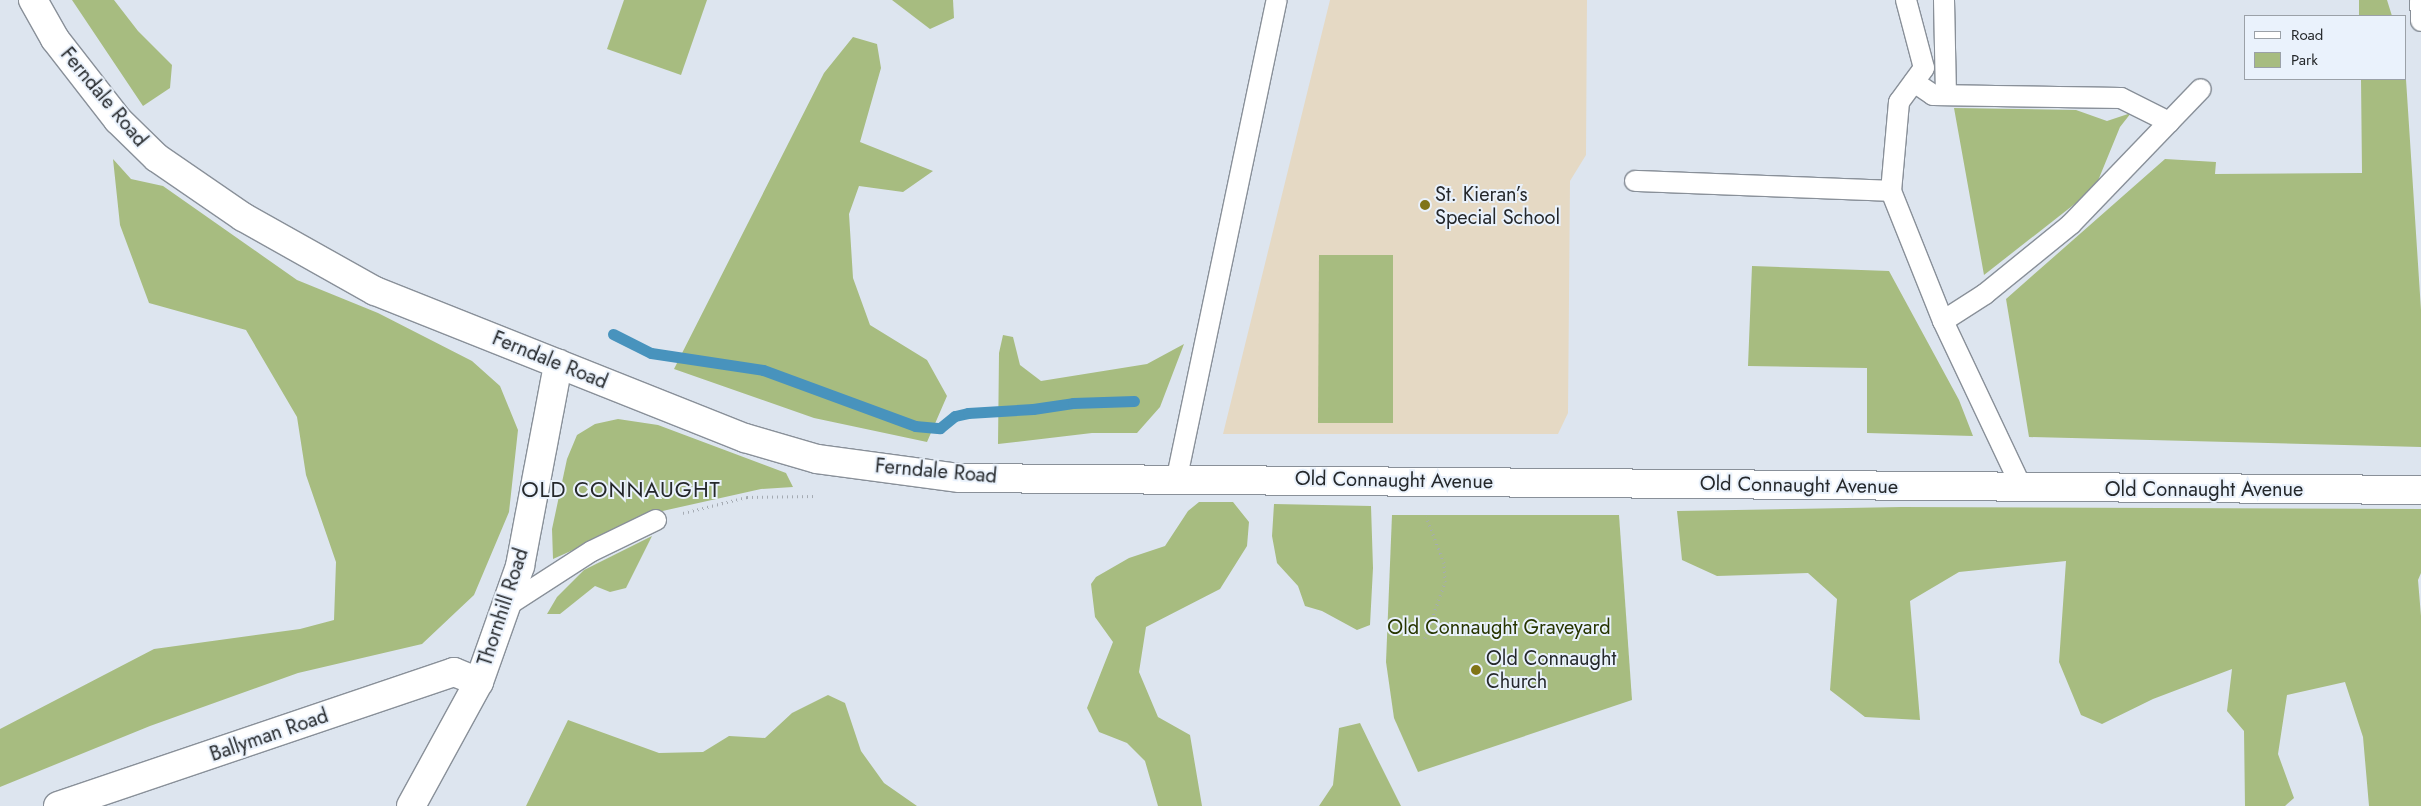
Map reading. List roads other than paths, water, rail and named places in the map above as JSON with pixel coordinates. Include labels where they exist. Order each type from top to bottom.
[{"type":"street","name":"Ferndale Road","points":[[33,0],[54,39],[118,120],[156,158],[243,217],[375,291],[745,438],[817,459],[960,478],[1177,477]]},
{"type":"street","name":"Thornhill Road","points":[[411,806],[478,682],[520,566],[558,364]]},
{"type":"street","name":"Old Connaught Avenue","points":[[1177,477],[2022,488],[2421,490]]},
{"type":"street","name":"Ballyman Road","points":[[58,806],[454,672],[478,682]]},
{"type":"lane","points":[[1177,477],[1277,0]]},
{"type":"lane","points":[[1906,0],[1924,68],[1899,102],[1891,191],[1943,321],[2022,488]]},
{"type":"lane","points":[[1944,0],[1946,95]]},
{"type":"lane","points":[[2420,0],[2421,21]]},
{"type":"lane","points":[[1914,82],[1933,95],[2121,98],[2169,122]]},
{"type":"lane","points":[[1943,321],[1986,294],[2071,224],[2201,90]]},
{"type":"lane","points":[[1635,180],[1891,191]]},
{"type":"lane","points":[[505,607],[592,551],[656,520]]},
{"type":"waterway","points":[[613,334],[651,353],[763,370],[915,426],[940,428],[955,416],[968,413],[1033,409],[1073,403],[1134,401]]},
{"type":"place","name":"St. Kieran’s Special School","points":[[1425,205]]},
{"type":"place","name":"Old Connaught Church","points":[[1476,670]]},
{"type":"district","name":"OLD CONNAUGHT","points":[[621,490]]},
{"type":"park label","name":"Old Connaught Graveyard","points":[[1499,627]]}]
